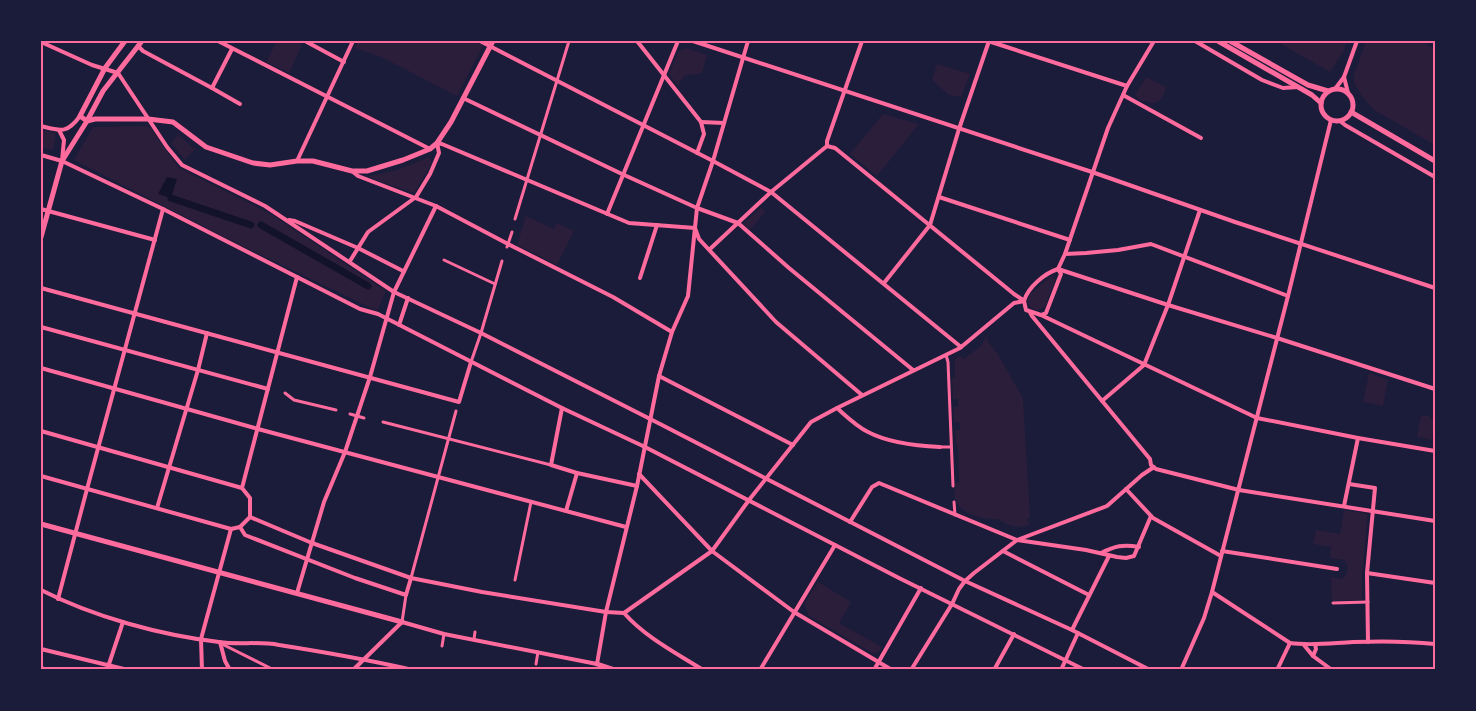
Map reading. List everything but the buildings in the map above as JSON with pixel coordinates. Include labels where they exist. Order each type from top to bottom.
[{"type":"street","points":[[41,126],[59,130],[72,127],[80,116],[105,68],[125,41]]},
{"type":"street","points":[[218,41],[430,149]]},
{"type":"street","points":[[306,41],[344,62]]},
{"type":"street","points":[[297,161],[354,41]]},
{"type":"street","points":[[480,41],[492,44],[557,81],[771,192],[961,347]]},
{"type":"street","points":[[515,219],[569,41]]},
{"type":"street","points":[[637,41],[701,122],[704,134],[697,153]]},
{"type":"street","points":[[607,214],[678,41]]},
{"type":"street","points":[[693,41],[1092,172],[1435,288]]},
{"type":"street","points":[[600,670],[597,664],[606,612],[637,486],[659,376],[672,332],[688,296],[697,208],[713,161],[748,41]]},
{"type":"street","points":[[710,249],[771,192],[827,146],[827,141],[862,41]]},
{"type":"street","points":[[884,283],[930,225],[959,129],[989,41],[1127,86]]},
{"type":"street","points":[[1058,269],[1070,240],[1108,128],[1127,86],[1154,41]]},
{"type":"street","points":[[1195,41],[1262,80],[1283,88],[1298,87]]},
{"type":"street","points":[[1218,41],[1312,95],[1321,103]]},
{"type":"street","points":[[1230,41],[1308,85],[1328,91]]},
{"type":"street","points":[[1335,89],[1344,78],[1357,41]]},
{"type":"street","points":[[41,42],[92,65],[118,73],[148,119],[182,165],[265,206],[394,292],[481,333],[650,418],[965,581],[1072,630],[1150,670]]},
{"type":"street","points":[[62,161],[103,91],[140,44],[143,51],[240,104]]},
{"type":"street","points":[[80,116],[87,121],[95,119],[148,119],[174,122],[206,147],[253,163],[270,165],[313,161],[352,171],[367,171],[403,160],[430,149],[437,143],[443,136],[492,44]]},
{"type":"street","points":[[212,88],[232,49]]},
{"type":"street","points":[[1344,78],[1348,93],[1353,102],[1351,112],[1345,119],[1340,121],[1331,120],[1323,113],[1321,103],[1323,96],[1328,91],[1341,89],[1348,93]]},
{"type":"street","points":[[1123,95],[1202,138]]},
{"type":"street","points":[[463,98],[622,174],[697,208],[738,223],[789,268],[913,370]]},
{"type":"street","points":[[1351,112],[1435,161]]},
{"type":"street","points":[[1181,670],[1204,618],[1212,592],[1278,338],[1331,120]]},
{"type":"street","points":[[1340,121],[1435,177]]},
{"type":"street","points":[[701,122],[724,123]]},
{"type":"street","points":[[41,237],[62,161],[64,140],[59,130]]},
{"type":"street","points":[[437,143],[628,224],[695,228]]},
{"type":"street","points":[[350,262],[368,232],[416,197],[430,174],[439,153],[437,143]]},
{"type":"street","points":[[827,146],[835,148],[1014,294],[1024,300]]},
{"type":"street","points":[[41,155],[62,161],[360,309],[386,318],[1085,670]]},
{"type":"street","points":[[352,171],[358,176],[436,206],[507,246],[613,297],[672,332]]},
{"type":"street","points":[[939,197],[1070,240]]},
{"type":"street","points":[[297,593],[324,502],[345,452],[370,377],[394,292],[436,206]]},
{"type":"street","points":[[41,209],[155,240]]},
{"type":"street","points":[[58,599],[163,210]]},
{"type":"street","points":[[1102,401],[1144,365],[1185,258],[1200,210]]},
{"type":"street","points":[[287,220],[294,221],[358,248],[403,271]]},
{"type":"street","points":[[640,278],[657,225]]},
{"type":"street","points":[[695,228],[699,239],[776,322],[862,395]]},
{"type":"street","points":[[507,246],[512,232]]},
{"type":"street","points":[[1065,254],[1151,244],[1288,296]]},
{"type":"street","points":[[444,260],[495,284]]},
{"type":"street","points":[[41,288],[135,312],[459,402],[502,261]]},
{"type":"street","points":[[1041,315],[1046,312],[1060,279],[1061,274],[1058,269]]},
{"type":"street","points":[[1435,389],[1058,269],[1050,272],[1029,290],[1024,300],[1026,310],[1041,315],[1257,418],[1435,451]]},
{"type":"street","points":[[242,488],[297,277]]},
{"type":"street","points":[[399,325],[408,298]]},
{"type":"street","points":[[250,517],[312,543],[411,578],[482,594],[512,595],[606,612],[624,613],[712,551],[749,500],[811,422],[961,347],[1014,303],[1024,300]]},
{"type":"street","points":[[1030,312],[1150,459],[1154,467],[1239,490],[1435,521]]},
{"type":"street","points":[[41,327],[269,389]]},
{"type":"street","points":[[156,508],[198,370],[207,333]]},
{"type":"street","points":[[946,355],[948,362],[953,486]]},
{"type":"street","points":[[41,368],[258,429],[626,527]]},
{"type":"street","points":[[659,376],[793,445]]},
{"type":"street","points":[[285,393],[294,400],[336,410]]},
{"type":"street","points":[[550,465],[562,408]]},
{"type":"street","points":[[836,408],[857,425],[877,436],[897,442],[951,447]]},
{"type":"street","points":[[353,670],[402,622],[406,595],[456,411]]},
{"type":"street","points":[[350,414],[364,418]]},
{"type":"street","points":[[383,422],[577,473],[637,486]]},
{"type":"street","points":[[41,431],[242,488],[250,498],[250,517],[240,526],[231,530],[41,476]]},
{"type":"street","points":[[1344,506],[1358,438]]},
{"type":"street","points":[[911,670],[965,581],[1017,540],[1108,506],[1154,467]]},
{"type":"street","points":[[566,511],[577,473]]},
{"type":"street","points":[[639,474],[712,551],[794,612],[892,670]]},
{"type":"street","points":[[850,522],[872,487],[879,483],[1017,540],[1126,558],[1134,556],[1150,516]]},
{"type":"street","points":[[1349,484],[1375,488],[1366,573],[1368,642]]},
{"type":"street","points":[[1126,489],[1150,516],[1221,556]]},
{"type":"street","points":[[516,580],[531,502]]},
{"type":"street","points":[[954,502],[954,515]]},
{"type":"street","points":[[41,524],[444,634],[597,664],[615,670]]},
{"type":"street","points":[[240,526],[245,535],[307,560],[406,595]]},
{"type":"street","points":[[202,670],[202,639],[231,530]]},
{"type":"street","points":[[760,670],[836,545]]},
{"type":"street","points":[[1101,553],[1113,547],[1126,545],[1139,547]]},
{"type":"street","points":[[1003,551],[1089,595]]},
{"type":"street","points":[[1222,551],[1337,570]]},
{"type":"street","points":[[1072,630],[1109,556]]},
{"type":"street","points":[[1366,573],[1435,583]]},
{"type":"street","points":[[874,670],[921,588]]},
{"type":"street","points":[[41,590],[58,599],[123,622],[158,631],[220,642],[279,644],[413,670]]},
{"type":"street","points":[[1212,592],[1290,643],[1304,645],[1410,641],[1435,644]]},
{"type":"street","points":[[1332,603],[1368,602]]},
{"type":"street","points":[[624,613],[656,641],[703,670]]},
{"type":"street","points":[[108,667],[123,622]]},
{"type":"street","points":[[474,639],[475,632]]},
{"type":"street","points":[[1061,670],[1078,633]]},
{"type":"street","points":[[442,646],[444,634]]},
{"type":"street","points":[[994,670],[1014,634]]},
{"type":"street","points":[[220,642],[225,661],[230,670]]},
{"type":"street","points":[[220,642],[274,670]]},
{"type":"street","points":[[1277,670],[1290,643]]},
{"type":"street","points":[[1313,656],[1316,644]]},
{"type":"street","points":[[1304,645],[1313,656],[1332,670]]},
{"type":"street","points":[[41,649],[108,667],[128,670]]},
{"type":"street","points":[[536,664],[538,652]]},
{"type":"street","points":[[41,668],[47,670]]},
{"type":"shaded area","points":[[277,41],[294,41],[302,45],[289,73],[266,62]]},
{"type":"shaded area","points":[[358,41],[476,41],[483,46],[457,96],[381,57],[355,48]]},
{"type":"shaded area","points":[[1276,41],[1347,41],[1344,50],[1330,72]]},
{"type":"shaded area","points":[[1366,41],[1420,41],[1435,49],[1435,145],[1374,110],[1362,96],[1354,83],[1354,75]]},
{"type":"shaded area","points":[[686,48],[707,55],[702,73],[684,76],[678,86],[669,74],[678,52]]},
{"type":"shaded area","points":[[937,64],[970,74],[961,97],[949,95],[932,80]]},
{"type":"shaded area","points":[[1146,77],[1166,87],[1162,98],[1157,102],[1143,102],[1135,96]]},
{"type":"shaded area","points":[[883,114],[919,124],[877,176],[850,154]]},
{"type":"shaded area","points":[[145,126],[151,128],[179,168],[271,214],[386,291],[377,311],[224,237],[74,160],[93,127]]},
{"type":"shaded area","points":[[41,130],[56,133],[53,150],[41,148]]},
{"type":"shaded area","points":[[178,135],[195,149],[185,160],[171,143]]},
{"type":"shaded area","points":[[430,158],[432,163],[414,193],[370,178],[370,176],[397,170]]},
{"type":"shaded area","points":[[167,177],[177,179],[171,198],[158,194]]},
{"type":"shaded area","points":[[761,208],[765,212],[750,230],[742,224]]},
{"type":"shaded area","points":[[526,216],[554,229],[557,223],[574,231],[557,265],[517,245]]},
{"type":"shaded area","points":[[1053,276],[1055,280],[1045,307],[1038,310],[1031,308],[1027,302],[1030,294]]},
{"type":"shaded area","points":[[986,336],[1023,398],[1030,518],[1027,519],[1030,525],[1021,527],[1013,526],[998,519],[986,519],[967,513],[955,499],[954,483],[959,482],[958,446],[956,445],[955,430],[960,430],[960,423],[954,422],[954,407],[958,407],[958,399],[953,399],[952,378],[955,377],[955,359],[961,356],[964,359],[982,345]]},
{"type":"shaded area","points":[[1369,373],[1388,380],[1383,406],[1363,402]]},
{"type":"shaded area","points":[[1421,415],[1430,416],[1429,418],[1435,420],[1432,440],[1417,437]]},
{"type":"shaded area","points":[[1344,510],[1368,514],[1362,576],[1362,600],[1332,601],[1331,577],[1342,579],[1346,575],[1348,567],[1344,560],[1330,558],[1331,547],[1313,544],[1316,530],[1340,534]]},
{"type":"shaded area","points":[[818,582],[851,602],[839,623],[882,647],[879,652],[874,654],[809,616],[804,604]]},
{"type":"waterway","points":[[171,198],[251,225]]},
{"type":"waterway","points":[[261,225],[368,286]]}]
